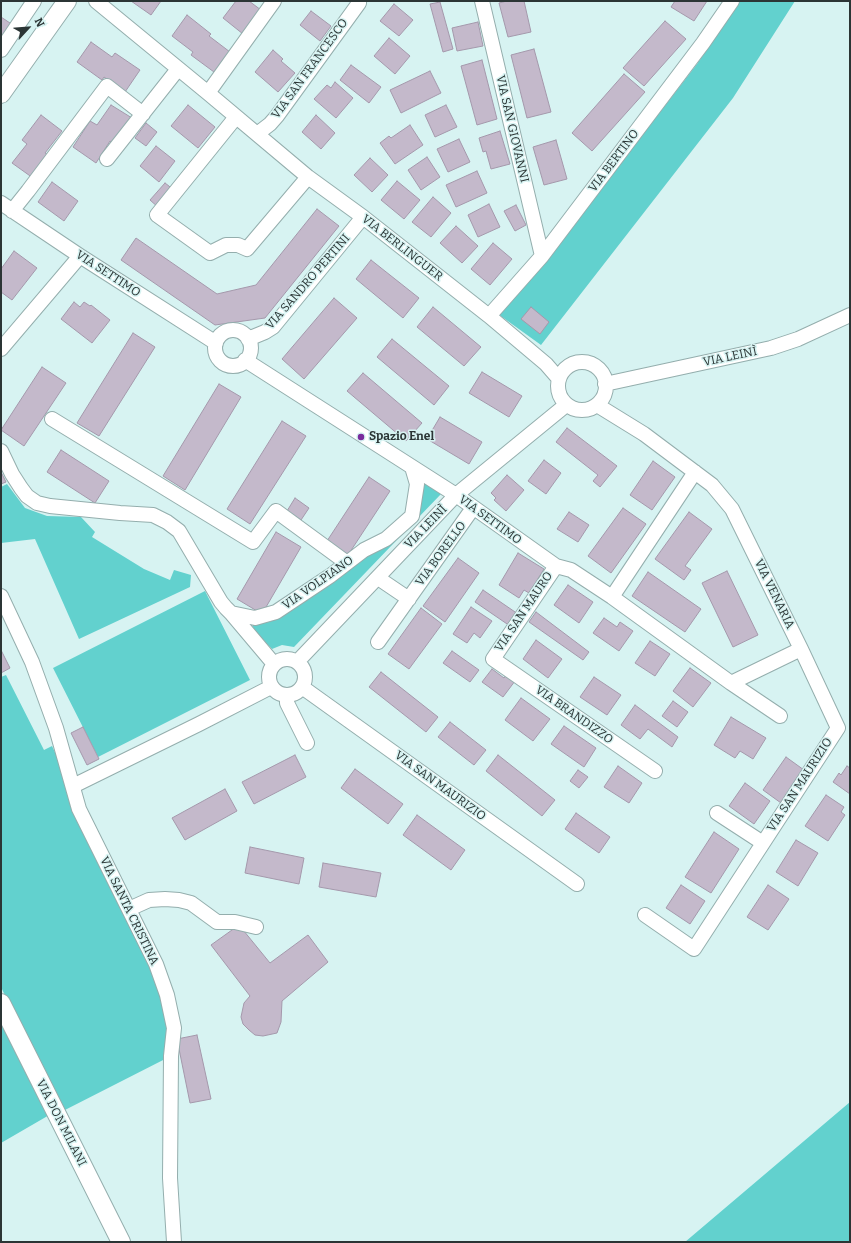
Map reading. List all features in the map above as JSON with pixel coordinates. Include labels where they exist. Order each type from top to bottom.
[{"type":"street","points":[[1,50],[34,1]]},
{"type":"street","points":[[1,94],[67,1]]},
{"type":"street","name":"VIA BERLINGUER","points":[[96,1],[308,177],[363,217],[489,316],[546,364],[562,374]]},
{"type":"street","points":[[208,93],[274,1]]},
{"type":"street","name":"VIA SAN FRANCESCO","points":[[257,134],[278,116],[359,3],[358,1]]},
{"type":"street","name":"VIA SAN GIOVANNI","points":[[482,1],[542,256]]},
{"type":"street","name":"VIA BERTINO","points":[[489,316],[542,256],[703,43],[732,1]]},
{"type":"street","points":[[107,160],[178,69]]},
{"type":"street","points":[[6,207],[28,191],[107,86],[142,114]]},
{"type":"street","points":[[236,117],[157,215],[210,253],[226,245],[238,245],[247,249],[308,177]]},
{"type":"street","name":"VIA SETTIMO","points":[[6,207],[216,343]]},
{"type":"street","name":"VIA SANDRO PERTINI","points":[[248,339],[265,332],[272,327],[363,217]]},
{"type":"street","points":[[1,349],[80,256]]},
{"type":"street","name":"VIA LEINÌ","points":[[605,384],[771,348],[798,339],[850,315]]},
{"type":"street","points":[[227,331],[239,331],[248,339],[250,350],[248,356],[241,364],[229,365],[219,360],[215,349],[218,338],[222,334],[227,331]]},
{"type":"street","name":"VIA SETTIMO","points":[[245,360],[456,495],[556,566],[571,570],[612,597],[731,683],[780,716]]},
{"type":"street","points":[[579,362],[586,363],[599,370],[603,376],[605,384],[605,392],[602,399],[597,405],[585,410],[578,410],[566,405],[558,393],[558,386],[562,374],[571,365],[579,362]]},
{"type":"street","name":"VIA LEINÌ","points":[[297,662],[456,495],[566,405]]},
{"type":"street","name":"VIA VENARIA","points":[[597,405],[644,434],[712,485],[732,509],[838,728]]},
{"type":"street","points":[[52,419],[253,542],[276,511],[347,563]]},
{"type":"street","points":[[1,450],[12,474],[21,488],[27,496],[37,503],[50,506],[153,515],[174,526],[179,531],[221,602],[274,664]]},
{"type":"street","name":"VIA VOLPIANO","points":[[231,613],[255,618],[276,612],[364,550],[386,539],[412,516],[417,484],[412,467]]},
{"type":"street","points":[[612,597],[695,472]]},
{"type":"street","name":"VIA BORELLO","points":[[378,642],[474,508]]},
{"type":"street","name":"VIA SAN MAURO","points":[[494,658],[556,566]]},
{"type":"street","name":"VIA BORELLO","points":[[378,578],[409,599]]},
{"type":"street","name":"VIA SANTA CRISTINA","points":[[1,596],[6,619],[32,662],[56,728],[79,809],[156,964],[167,995],[174,1028],[171,1056],[170,1171],[174,1242]]},
{"type":"street","points":[[731,683],[801,649]]},
{"type":"street","points":[[285,658],[292,659],[297,662],[304,671],[305,682],[302,687],[298,692],[287,695],[275,691],[271,687],[269,681],[270,668],[285,658]]},
{"type":"street","name":"VIA BRANDIZZO","points":[[494,658],[656,771]]},
{"type":"street","points":[[73,786],[271,687]]},
{"type":"street","name":"VIA SAN MAURIZIO","points":[[302,687],[578,884]]},
{"type":"street","points":[[287,695],[287,703],[307,742]]},
{"type":"street","name":"VIA SAN MAURIZIO","points":[[645,915],[694,949],[838,728]]},
{"type":"street","name":"VIA SAN MAURIZIO","points":[[717,814],[763,843]]},
{"type":"street","points":[[129,909],[149,900],[164,898],[179,900],[191,903],[217,922],[235,922],[256,927]]},
{"type":"street","name":"VIA DON MILANI","points":[[1,1003],[121,1242]]},
{"type":"shaded area","points":[[740,1],[795,1],[733,98],[541,345],[498,314],[581,215],[697,64]]},
{"type":"shaded area","points":[[420,478],[441,494],[294,647],[282,645],[272,649],[254,630],[252,623],[270,622],[412,516]]},
{"type":"shaded area","points":[[7,484],[25,508],[47,516],[81,517],[95,532],[92,537],[144,569],[170,580],[174,570],[191,575],[190,587],[79,639],[35,539],[1,543],[1,487]]},
{"type":"shaded area","points":[[205,591],[250,680],[98,757],[53,668]]},
{"type":"shaded area","points":[[6,675],[44,750],[52,746],[156,964],[167,995],[171,1056],[61,1112],[1,987],[1,677]]},
{"type":"shaded area","points":[[1,1018],[51,1114],[1,1143]]},
{"type":"shaded area","points":[[850,1102],[850,1242],[685,1242]]},
{"type":"building","points":[[131,1],[161,1],[151,15]]},
{"type":"building","points":[[236,1],[249,1],[261,10],[243,34],[223,18]]},
{"type":"building","points":[[507,1],[524,1],[531,32],[508,37],[499,3]]},
{"type":"building","points":[[675,1],[707,1],[694,21],[671,7]]},
{"type":"building","points":[[440,2],[453,49],[443,52],[430,4]]},
{"type":"building","points":[[394,4],[413,20],[399,36],[380,21]]},
{"type":"building","points":[[311,11],[331,26],[320,41],[300,25]]},
{"type":"building","points":[[187,15],[211,34],[209,36],[230,52],[214,72],[191,55],[193,52],[172,36]]},
{"type":"building","points":[[1,17],[13,25],[1,42]]},
{"type":"building","points":[[665,21],[686,39],[644,86],[623,68]]},
{"type":"building","points":[[478,22],[483,46],[457,51],[452,28]]},
{"type":"building","points":[[389,38],[410,56],[395,74],[374,56]]},
{"type":"building","points":[[91,42],[112,57],[115,53],[140,70],[125,92],[104,77],[102,80],[77,62]]},
{"type":"building","points":[[534,49],[551,112],[527,118],[511,55]]},
{"type":"building","points":[[273,50],[283,59],[281,61],[295,73],[278,92],[255,72]]},
{"type":"building","points":[[482,60],[497,119],[477,125],[461,66]]},
{"type":"building","points":[[351,65],[381,87],[369,103],[340,80]]},
{"type":"building","points":[[430,71],[441,93],[401,113],[390,90]]},
{"type":"building","points":[[624,74],[645,92],[592,151],[572,133]]},
{"type":"building","points":[[335,82],[353,98],[336,118],[314,99],[327,85],[331,88]]},
{"type":"building","points":[[111,105],[132,118],[114,144],[110,141],[96,163],[73,147],[90,121],[97,125]]},
{"type":"building","points":[[188,105],[215,127],[198,148],[171,126]]},
{"type":"building","points":[[446,105],[457,127],[435,137],[425,115]]},
{"type":"building","points":[[41,115],[62,131],[45,153],[50,156],[33,178],[12,163],[27,144],[22,140]]},
{"type":"building","points":[[316,115],[335,133],[321,149],[302,132]]},
{"type":"building","points":[[146,123],[157,132],[146,146],[135,138]]},
{"type":"building","points":[[410,125],[423,145],[395,164],[380,143],[389,136],[391,138]]},
{"type":"building","points":[[500,131],[510,164],[491,169],[486,151],[483,152],[479,138]]},
{"type":"building","points":[[459,139],[470,162],[448,172],[437,149]]},
{"type":"building","points":[[556,140],[567,179],[544,185],[533,147]]},
{"type":"building","points":[[156,146],[175,161],[159,182],[140,166]]},
{"type":"building","points":[[427,157],[440,177],[421,190],[408,170]]},
{"type":"building","points":[[370,158],[388,175],[372,192],[354,175]]},
{"type":"building","points":[[477,171],[487,193],[456,207],[446,185]]},
{"type":"building","points":[[397,181],[420,200],[404,219],[381,200]]},
{"type":"building","points":[[52,182],[78,201],[64,221],[38,202]]},
{"type":"building","points":[[165,183],[174,190],[159,208],[150,200]]},
{"type":"building","points":[[433,197],[451,213],[431,237],[412,222]]},
{"type":"building","points":[[489,204],[500,227],[478,237],[468,215]]},
{"type":"building","points":[[516,205],[526,225],[515,231],[504,211]]},
{"type":"building","points":[[317,209],[339,226],[265,318],[215,325],[121,260],[136,238],[217,294],[256,285]]},
{"type":"building","points":[[456,226],[478,246],[462,263],[440,243]]},
{"type":"building","points":[[493,243],[512,259],[490,285],[471,269]]},
{"type":"building","points":[[14,251],[37,268],[12,300],[1,292],[1,269]]},
{"type":"building","points":[[371,260],[419,298],[403,318],[356,279]]},
{"type":"building","points":[[334,298],[357,318],[304,379],[282,359]]},
{"type":"building","points":[[74,302],[80,307],[84,302],[90,306],[91,305],[110,320],[92,343],[61,319]]},
{"type":"building","points":[[433,307],[481,347],[464,366],[417,327]]},
{"type":"building","points":[[531,307],[549,322],[540,334],[521,319]]},
{"type":"building","points":[[133,333],[155,347],[99,436],[77,423]]},
{"type":"building","points":[[392,339],[449,386],[434,405],[377,357]]},
{"type":"building","points":[[42,367],[66,383],[24,446],[1,430]]},
{"type":"building","points":[[482,372],[522,396],[509,417],[469,393]]},
{"type":"building","points":[[363,373],[422,423],[406,441],[347,391]]},
{"type":"building","points":[[219,384],[241,397],[185,490],[163,476]]},
{"type":"building","points":[[440,417],[482,442],[469,464],[427,439]]},
{"type":"building","points":[[282,421],[306,436],[250,524],[227,509]]},
{"type":"building","points":[[567,428],[617,466],[600,487],[593,481],[598,475],[556,442]]},
{"type":"building","points":[[61,450],[109,481],[95,503],[47,472]]},
{"type":"building","points":[[544,460],[561,473],[546,494],[528,481]]},
{"type":"building","points":[[653,461],[675,477],[652,510],[630,495]]},
{"type":"building","points":[[1,472],[6,482],[1,484]]},
{"type":"building","points":[[507,475],[524,490],[506,511],[494,500],[496,498],[491,493]]},
{"type":"building","points":[[369,477],[390,491],[348,555],[327,541]]},
{"type":"building","points":[[295,498],[309,508],[301,520],[287,511]]},
{"type":"building","points":[[623,508],[646,524],[611,573],[588,556]]},
{"type":"building","points":[[569,512],[589,525],[578,542],[557,529]]},
{"type":"building","points":[[689,512],[712,529],[685,566],[691,570],[684,580],[655,559]]},
{"type":"building","points":[[276,532],[301,547],[262,614],[237,599]]},
{"type":"building","points":[[518,553],[544,569],[529,593],[524,590],[519,598],[499,585]]},
{"type":"building","points":[[458,558],[479,573],[445,622],[423,606]]},
{"type":"building","points":[[727,571],[758,635],[733,647],[702,583]]},
{"type":"building","points":[[648,572],[701,609],[685,632],[632,596]]},
{"type":"building","points":[[568,585],[593,602],[579,623],[554,605]]},
{"type":"building","points":[[483,590],[518,614],[510,626],[475,602]]},
{"type":"building","points":[[471,607],[492,621],[480,638],[474,633],[467,643],[453,634]]},
{"type":"building","points":[[421,608],[442,624],[409,669],[388,654]]},
{"type":"building","points":[[536,612],[589,652],[583,660],[529,622]]},
{"type":"building","points":[[604,618],[617,627],[620,622],[633,631],[619,651],[593,633]]},
{"type":"building","points":[[536,640],[562,659],[548,678],[523,659]]},
{"type":"building","points":[[650,641],[670,654],[655,676],[635,663]]},
{"type":"building","points":[[1,650],[10,668],[1,673]]},
{"type":"building","points":[[452,651],[479,670],[470,682],[443,663]]},
{"type":"building","points":[[690,668],[711,683],[693,707],[673,691]]},
{"type":"building","points":[[492,669],[504,678],[506,675],[515,681],[503,697],[482,682]]},
{"type":"building","points":[[381,672],[438,717],[426,732],[369,687]]},
{"type":"building","points":[[594,677],[621,695],[607,715],[580,697]]},
{"type":"building","points":[[521,698],[550,719],[533,741],[505,720]]},
{"type":"building","points":[[673,701],[688,712],[677,727],[662,716]]},
{"type":"building","points":[[635,705],[678,737],[672,747],[648,729],[640,739],[621,725]]},
{"type":"building","points":[[731,717],[766,738],[753,759],[740,751],[735,758],[714,745]]},
{"type":"building","points":[[450,722],[486,750],[474,765],[438,737]]},
{"type":"building","points":[[564,726],[596,748],[584,767],[551,744]]},
{"type":"building","points":[[83,727],[99,759],[87,765],[71,733]]},
{"type":"building","points":[[295,755],[306,777],[254,804],[242,782]]},
{"type":"building","points":[[498,755],[555,800],[542,816],[486,771]]},
{"type":"building","points":[[786,757],[804,770],[781,803],[763,790]]},
{"type":"building","points":[[618,766],[642,783],[629,803],[604,787]]},
{"type":"building","points":[[847,766],[850,768],[850,794],[833,782],[839,773],[841,775]]},
{"type":"building","points":[[355,769],[403,804],[388,824],[341,788]]},
{"type":"building","points":[[578,770],[588,777],[579,788],[570,781]]},
{"type":"building","points":[[745,783],[770,801],[754,824],[729,806]]},
{"type":"building","points":[[225,789],[237,811],[185,840],[172,818]]},
{"type":"building","points":[[826,795],[844,807],[841,812],[845,815],[828,841],[805,826]]},
{"type":"building","points":[[576,813],[610,837],[599,853],[565,829]]},
{"type":"building","points":[[417,815],[465,850],[451,870],[403,835]]},
{"type":"building","points":[[714,832],[739,849],[711,893],[685,877]]},
{"type":"building","points":[[796,840],[818,853],[798,886],[776,872]]},
{"type":"building","points":[[250,847],[304,858],[299,884],[245,873]]},
{"type":"building","points":[[323,863],[381,873],[376,897],[319,887]]},
{"type":"building","points":[[681,885],[705,901],[690,924],[666,908]]},
{"type":"building","points":[[768,885],[789,899],[768,930],[747,917]]},
{"type":"building","points":[[239,925],[270,963],[308,935],[328,962],[282,1001],[281,1022],[277,1033],[263,1036],[255,1035],[243,1024],[241,1017],[244,1003],[250,996],[211,945]]},
{"type":"building","points":[[197,1035],[211,1099],[190,1103],[177,1039]]},
{"type":"place","name":"Spazio Enel","points":[[361,437]]}]
